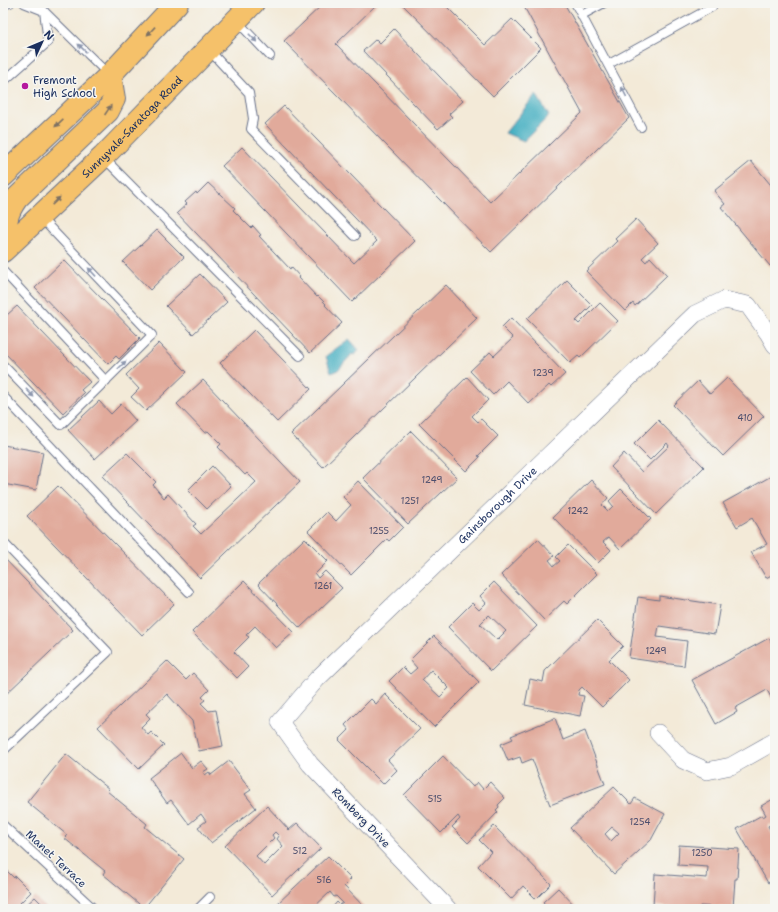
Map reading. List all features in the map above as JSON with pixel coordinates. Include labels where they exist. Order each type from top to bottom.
[{"type":"main road","points":[[6,166],[110,75],[178,3]]},
{"type":"main road","name":"Sunnyvale-Saratoga Road","points":[[5,249],[103,157],[253,3]]},
{"type":"main road","name":"Sunnyvale-Saratoga Road","points":[[5,249],[6,219],[9,209],[17,198],[108,111],[114,99],[110,75]]},
{"type":"street","name":"Gainsborough Drive","points":[[280,722],[317,679],[695,314],[724,300],[748,305],[768,333],[775,346]]},
{"type":"street","name":"Romberg Drive","points":[[280,722],[310,764],[448,909]]},
{"type":"street","points":[[658,733],[683,760],[707,771],[731,766],[775,740]]},
{"type":"lane","points":[[3,5],[10,3]]},
{"type":"lane","points":[[24,3],[44,11],[110,75]]},
{"type":"lane","points":[[575,3],[642,127]]},
{"type":"lane","points":[[582,15],[604,3]]},
{"type":"lane","points":[[609,64],[712,7],[710,3]]},
{"type":"lane","points":[[3,82],[48,42],[44,11]]},
{"type":"lane","points":[[237,21],[270,56]]},
{"type":"lane","points":[[209,49],[249,93],[253,119],[251,129],[355,236]]},
{"type":"lane","points":[[103,157],[300,356]]},
{"type":"lane","points":[[3,365],[61,425],[152,335],[40,216]]},
{"type":"lane","points":[[3,271],[106,381]]},
{"type":"lane","points":[[3,396],[189,592]]},
{"type":"lane","points":[[3,542],[108,652],[3,751]]},
{"type":"lane","name":"Manet Terrace","points":[[3,824],[94,909]]},
{"type":"lane","points":[[198,909],[210,897]]},
{"type":"water","points":[[536,94],[549,116],[524,141],[505,133]]},
{"type":"water","points":[[349,339],[359,350],[355,355],[352,354],[337,371],[331,373],[326,356]]},
{"type":"building","points":[[324,3],[378,3],[336,44],[490,202],[582,113],[522,3],[564,3],[629,118],[491,252],[284,41]]},
{"type":"building","points":[[401,3],[443,3],[485,45],[512,19],[541,48],[493,96]]},
{"type":"building","points":[[394,29],[463,101],[449,114],[452,117],[438,129],[363,51],[376,39],[380,43]]},
{"type":"building","points":[[284,106],[415,241],[352,302],[222,166],[242,147],[354,263],[377,241],[265,124]]},
{"type":"building","points":[[751,161],[775,190],[775,265],[774,263],[770,266],[721,207],[725,204],[714,191]]},
{"type":"building","points":[[208,183],[235,208],[233,210],[251,228],[253,226],[261,235],[259,236],[290,269],[291,267],[300,277],[299,278],[317,297],[318,296],[326,304],[325,305],[342,323],[310,353],[177,213],[187,204],[185,202],[196,192],[197,194]]},
{"type":"building","points":[[636,219],[658,243],[642,258],[646,262],[650,257],[667,275],[635,306],[633,303],[625,311],[586,271],[617,241],[615,239]]},
{"type":"building","points":[[157,230],[184,257],[150,290],[123,262]]},
{"type":"building","points":[[64,260],[140,338],[119,359],[116,356],[108,364],[35,288]]},
{"type":"building","points":[[200,274],[227,302],[193,334],[166,306]]},
{"type":"building","points":[[567,280],[592,305],[576,321],[579,324],[600,303],[618,321],[580,358],[578,356],[570,363],[527,319]]},
{"type":"building","points":[[446,285],[477,318],[323,467],[291,434]]},
{"type":"building","points":[[17,306],[90,382],[81,390],[84,393],[63,413],[3,351],[3,315],[5,313],[7,315]]},
{"type":"building","points":[[511,318],[565,374],[551,387],[549,385],[529,404],[507,381],[493,395],[470,371],[490,352],[494,356],[513,338],[502,327]]},
{"type":"building","points":[[254,330],[311,389],[277,422],[220,363]]},
{"type":"building","points":[[159,343],[187,372],[146,411],[131,397],[139,389],[126,375]]},
{"type":"building","points":[[467,377],[488,400],[472,416],[478,422],[481,419],[498,436],[478,456],[480,457],[466,471],[419,424]]},
{"type":"building","points":[[727,378],[764,416],[723,456],[673,405],[698,381],[710,394]]},
{"type":"building","points":[[203,380],[300,482],[200,578],[102,476],[127,453],[156,482],[153,485],[164,498],[168,494],[196,524],[193,526],[201,534],[256,482],[247,473],[245,475],[218,447],[221,444],[208,431],[205,433],[177,404]]},
{"type":"building","points":[[99,401],[111,414],[121,404],[136,421],[95,459],[68,430]]},
{"type":"building","points":[[658,420],[704,467],[656,514],[611,467],[624,453],[642,472],[669,446],[667,443],[650,460],[634,444]]},
{"type":"building","points":[[411,431],[457,478],[408,524],[363,478]]},
{"type":"building","points":[[3,445],[43,452],[36,490],[3,484]]},
{"type":"building","points":[[212,466],[231,486],[207,509],[188,490]]},
{"type":"building","points":[[775,474],[775,573],[766,578],[751,552],[767,544],[752,518],[737,527],[723,503]]},
{"type":"building","points":[[591,480],[608,498],[602,505],[608,511],[613,506],[609,501],[621,489],[651,519],[620,549],[609,537],[603,542],[611,550],[598,563],[553,517]]},
{"type":"building","points":[[358,481],[403,527],[389,541],[387,539],[351,575],[308,531],[327,512],[336,521],[351,505],[343,497]]},
{"type":"building","points":[[58,486],[174,604],[142,635],[27,516]]},
{"type":"building","points":[[305,538],[328,561],[315,574],[318,578],[325,571],[342,588],[300,628],[258,584]]},
{"type":"building","points":[[538,539],[554,556],[549,560],[554,566],[560,561],[556,557],[568,545],[597,574],[567,604],[564,601],[544,620],[501,575]]},
{"type":"building","points":[[3,557],[73,630],[3,697]]},
{"type":"building","points":[[244,581],[294,632],[276,648],[255,626],[246,635],[249,637],[234,652],[248,667],[237,678],[192,632]]},
{"type":"building","points":[[494,582],[537,626],[491,671],[448,627],[472,603],[479,610],[486,603],[480,596]],"holes":[[[489,615],[506,631],[497,640],[480,624]]]},
{"type":"building","points":[[659,596],[720,605],[715,634],[659,626],[657,637],[687,641],[684,666],[629,658],[638,597],[659,600]]},
{"type":"building","points":[[597,620],[623,646],[609,660],[629,680],[602,707],[582,687],[579,690],[578,695],[584,696],[580,716],[525,705],[530,679],[543,682],[545,671]]},
{"type":"building","points":[[434,636],[479,682],[434,727],[389,681],[403,667],[410,674],[417,668],[410,660]],"holes":[[[431,670],[449,688],[440,697],[422,680]]]},
{"type":"building","points":[[769,638],[775,649],[775,700],[773,701],[767,690],[735,708],[737,712],[716,724],[692,680]]},
{"type":"building","points":[[167,661],[186,680],[193,673],[209,690],[202,697],[205,700],[201,703],[209,711],[216,710],[223,746],[199,751],[192,721],[167,694],[146,714],[150,718],[141,727],[148,735],[151,732],[164,745],[139,769],[98,727]]},
{"type":"building","points":[[385,694],[420,729],[388,760],[397,770],[383,784],[339,740],[349,730],[345,725],[371,699],[376,704]]},
{"type":"building","points":[[555,718],[563,740],[585,731],[605,784],[550,805],[532,759],[522,763],[520,757],[508,761],[501,744],[513,739],[511,736]]},
{"type":"building","points":[[181,753],[192,768],[201,761],[208,769],[203,772],[205,775],[209,772],[211,775],[229,761],[251,790],[245,794],[256,808],[211,843],[198,827],[206,821],[201,814],[189,824],[171,800],[167,803],[149,778]]},
{"type":"building","points":[[66,754],[109,789],[107,791],[147,824],[145,827],[184,859],[144,908],[103,874],[105,871],[64,838],[67,835],[27,802]]},
{"type":"building","points":[[443,756],[473,787],[477,782],[483,789],[490,782],[505,798],[498,805],[499,807],[496,810],[498,812],[468,843],[452,827],[460,819],[458,816],[441,833],[404,795]]},
{"type":"building","points":[[614,787],[631,804],[635,798],[665,814],[651,840],[614,874],[570,828]],"holes":[[[612,827],[619,833],[611,841],[605,834]]]},
{"type":"building","points":[[775,798],[775,827],[773,828],[771,824],[768,826],[775,839],[775,879],[768,883],[737,829],[762,815],[763,817],[766,815],[761,806]]},
{"type":"building","points":[[267,806],[289,830],[297,823],[321,848],[272,895],[225,846]],"holes":[[[275,832],[279,836],[277,839],[283,846],[264,865],[256,856],[274,838],[272,835]]]},
{"type":"building","points":[[494,826],[551,884],[536,899],[523,886],[511,899],[478,866],[491,852],[479,840]]},
{"type":"building","points":[[679,845],[739,849],[733,908],[700,906],[699,909],[695,909],[653,906],[655,874],[707,878],[708,867],[678,865]]},
{"type":"building","points":[[328,856],[351,879],[344,886],[366,909],[331,909],[337,902],[340,905],[343,903],[336,896],[334,897],[330,892],[312,909],[282,909],[277,904]]},
{"type":"building","points":[[3,867],[14,878],[15,876],[31,892],[20,903],[24,907],[35,897],[47,909],[3,909]]},
{"type":"building","points":[[558,888],[578,909],[550,909],[543,902]]},
{"type":"place","name":"Fremont High School","points":[[25,86]]}]
